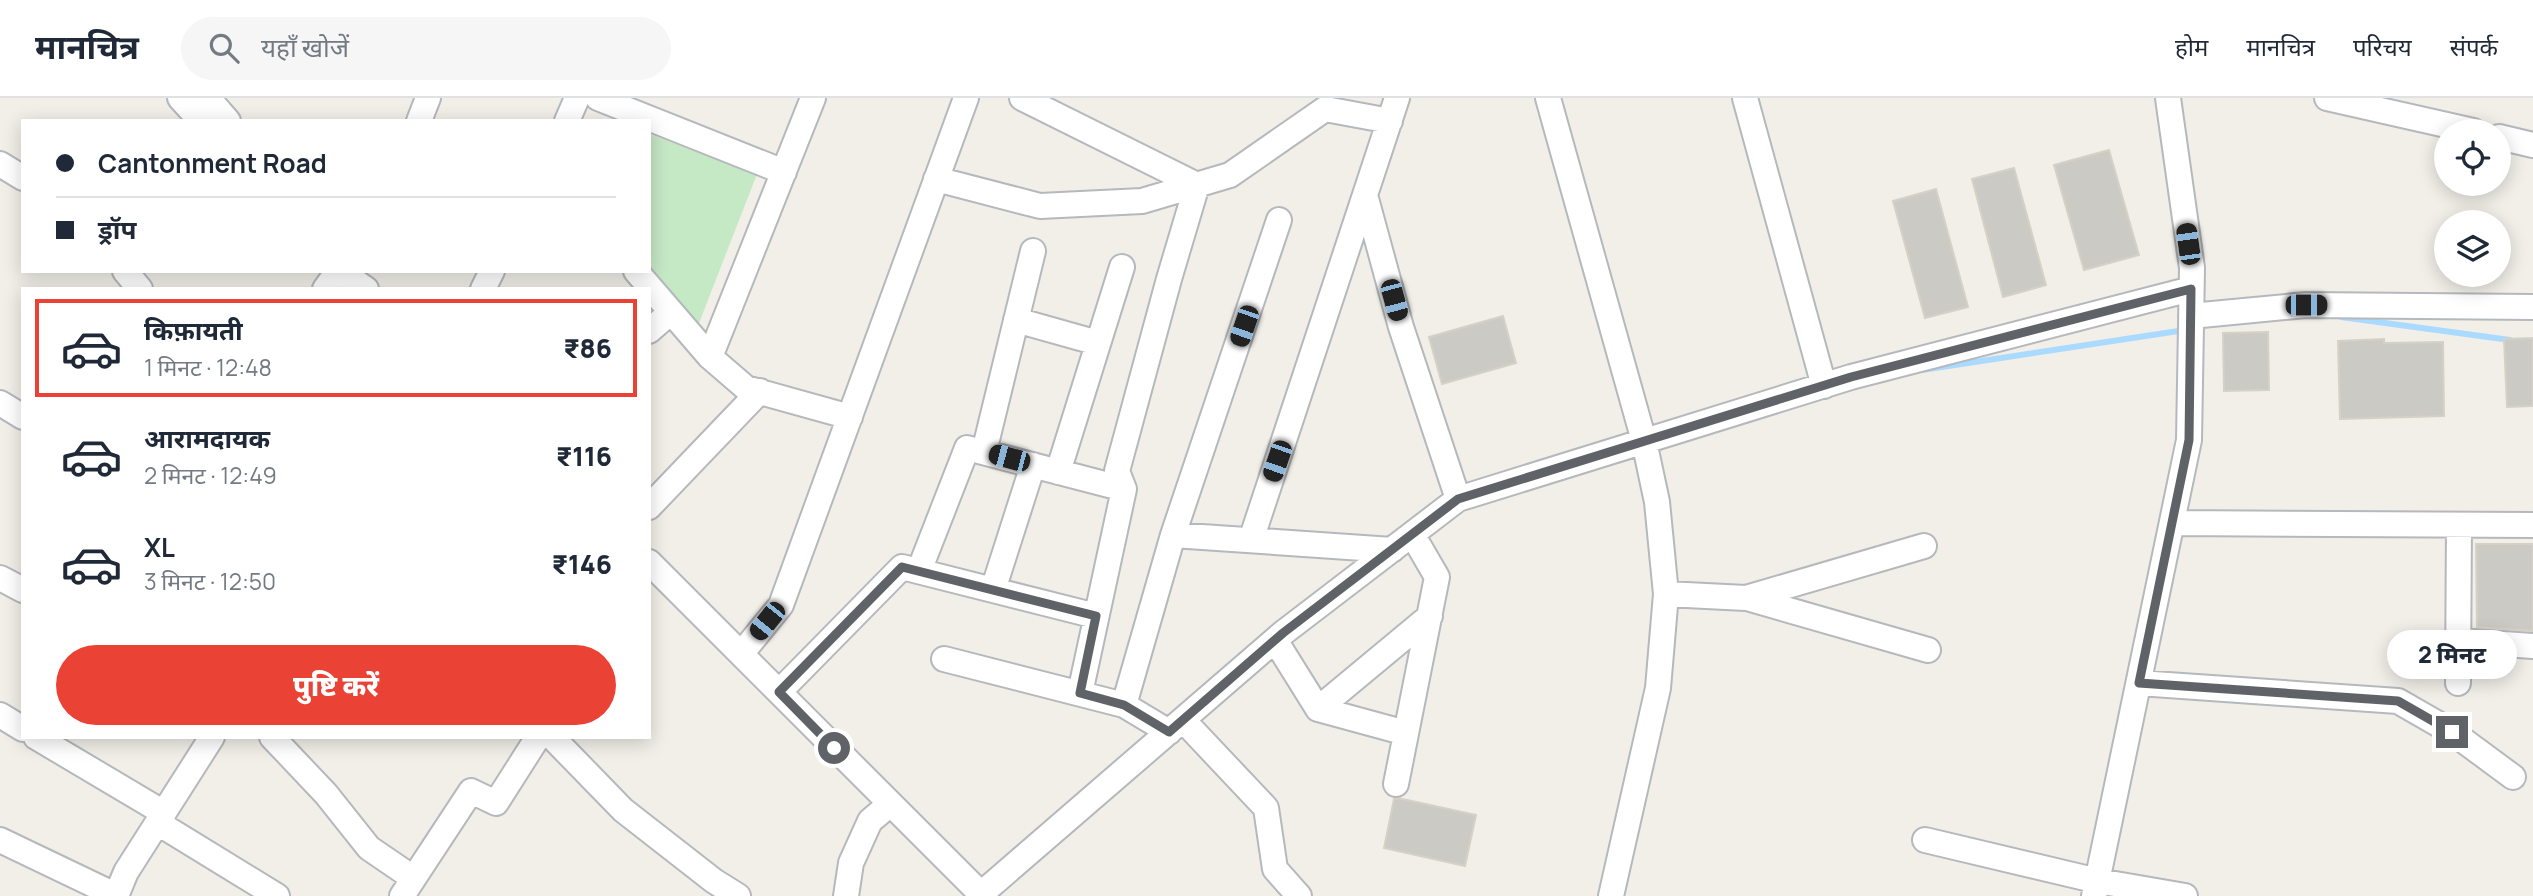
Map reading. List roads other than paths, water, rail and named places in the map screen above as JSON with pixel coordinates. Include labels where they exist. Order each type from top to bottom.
[{"type":"street","points":[[180,98],[199,119]]},
{"type":"street","points":[[208,98],[226,119]]},
{"type":"street","points":[[420,119],[428,98]]},
{"type":"street","points":[[568,119],[577,98]]},
{"type":"street","points":[[598,98],[651,119]]},
{"type":"street","points":[[710,356],[813,98]]},
{"type":"street","points":[[741,654],[781,605],[966,98]]},
{"type":"street","points":[[1022,98],[1198,185]]},
{"type":"street","points":[[1548,98],[1644,441],[1657,502],[1666,594],[1658,688],[1611,896]]},
{"type":"street","points":[[1745,98],[1824,386]]},
{"type":"street","points":[[2096,888],[2189,440],[2192,268],[2168,98]]},
{"type":"street","points":[[2327,98],[2434,122]]},
{"type":"street","points":[[936,179],[1040,206],[1142,201],[1230,175],[1325,109],[1394,109],[1251,540]]},
{"type":"street","points":[[651,119],[784,172]]},
{"type":"street","points":[[2511,140],[2533,145]]},
{"type":"street","points":[[0,164],[21,177]]},
{"type":"street","points":[[1080,693],[1124,489],[1117,471],[1169,279],[1198,185]]},
{"type":"street","points":[[1365,195],[1401,327],[1458,499]]},
{"type":"street","points":[[1124,705],[1173,536],[1279,220]]},
{"type":"street","points":[[984,452],[1032,251]]},
{"type":"street","points":[[1058,472],[1122,267]]},
{"type":"street","points":[[127,273],[138,287]]},
{"type":"street","points":[[327,287],[337,273]]},
{"type":"street","points":[[342,273],[365,287]]},
{"type":"street","points":[[638,273],[650,287]]},
{"type":"street","points":[[651,289],[710,356],[746,388],[850,416]]},
{"type":"street","points":[[651,564],[982,895],[1275,640],[1458,499],[1824,386],[2191,289]]},
{"type":"street","points":[[2191,316],[2306,305],[2533,307]]},
{"type":"street","points":[[651,329],[671,312]]},
{"type":"street","points":[[1016,320],[1098,343]]},
{"type":"street","points":[[651,505],[760,391]]},
{"type":"street","points":[[0,403],[21,416]]},
{"type":"street","points":[[919,571],[967,448],[1124,489]]},
{"type":"street","points":[[993,590],[1033,465]]},
{"type":"street","points":[[2172,523],[2533,526]]},
{"type":"street","points":[[2458,683],[2459,525]]},
{"type":"street","points":[[1396,784],[1437,577],[1412,534]]},
{"type":"street","points":[[1173,536],[1392,550]]},
{"type":"street","points":[[1746,598],[1924,546]]},
{"type":"street","points":[[779,692],[902,567],[1096,616]]},
{"type":"street","points":[[0,578],[21,589]]},
{"type":"street","points":[[1666,594],[1746,598],[1928,650]]},
{"type":"street","points":[[1318,709],[1430,616]]},
{"type":"street","points":[[1275,640],[1318,709],[1406,733]]},
{"type":"street","points":[[2459,641],[2533,646]]},
{"type":"street","points":[[944,659],[1124,705],[1176,726],[1266,808],[1275,869],[1299,896]]},
{"type":"street","points":[[2139,683],[2398,701],[2452,732],[2513,777]]},
{"type":"street","points":[[0,715],[21,728]]},
{"type":"street","points":[[39,739],[277,896]]},
{"type":"street","points":[[0,840],[116,896],[126,873],[211,739]]},
{"type":"street","points":[[274,739],[326,794],[369,848],[408,887],[471,791],[496,803],[537,739]]},
{"type":"street","points":[[554,739],[623,810],[714,881],[738,896]]},
{"type":"street","points":[[846,896],[851,863],[870,821],[890,804]]},
{"type":"street","points":[[1925,840],[2096,888],[2185,896]]},
{"type":"waterway","points":[[2341,317],[2510,340]]},
{"type":"waterway","points":[[1922,370],[2185,330]]}]
